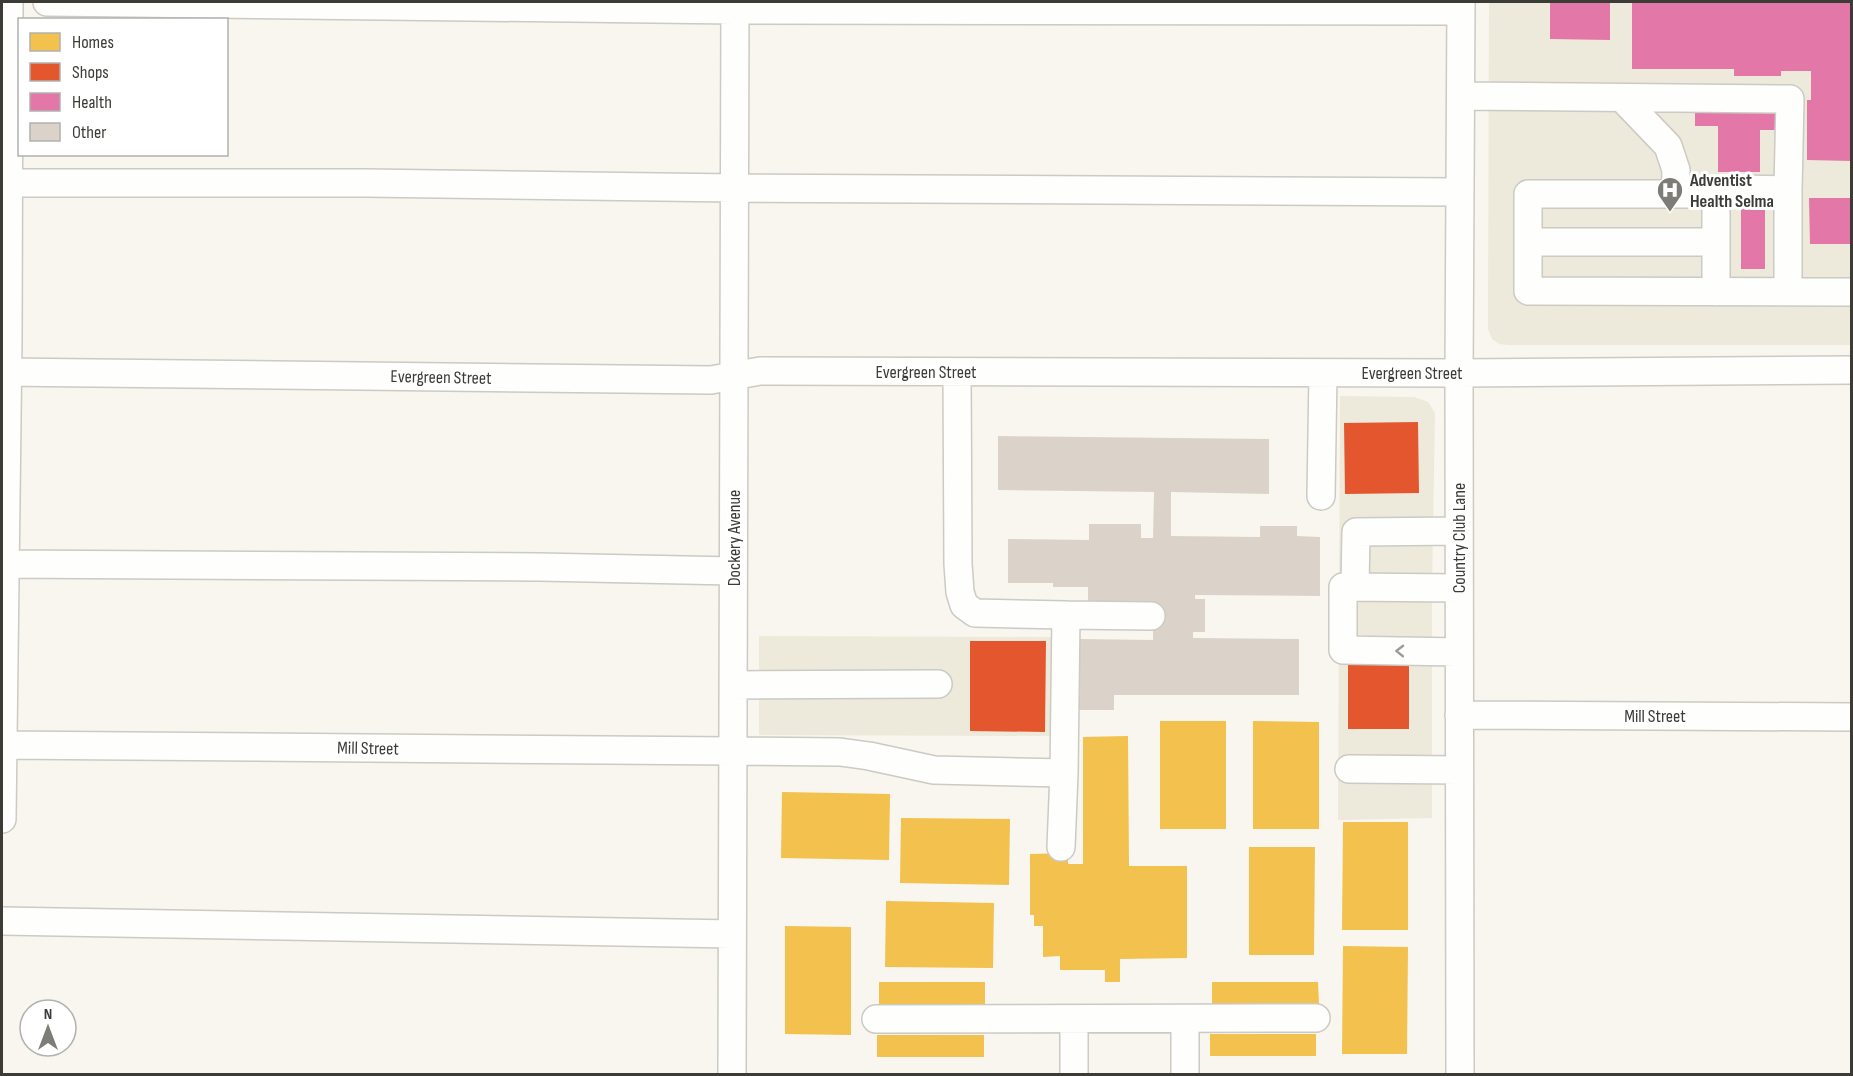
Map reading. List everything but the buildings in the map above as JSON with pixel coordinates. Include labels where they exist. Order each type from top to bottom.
[{"type":"street","points":[[2,819],[5,183],[9,2]]},
{"type":"street","points":[[47,2],[735,6],[1461,6]]},
{"type":"street","name":"Dockery Avenue","points":[[732,1074],[735,6]]},
{"type":"street","name":"Country Club Lane","points":[[1460,1074],[1458,652],[1461,6]]},
{"type":"street","points":[[1461,96],[1790,99],[1788,291]]},
{"type":"street","points":[[1622,98],[1668,146],[1676,170],[1675,194]]},
{"type":"street","points":[[5,183],[366,183],[734,188],[1460,192]]},
{"type":"street","points":[[1788,190],[1735,189],[1716,194],[1528,194],[1528,291],[1851,292]]},
{"type":"street","points":[[1716,194],[1716,292]]},
{"type":"street","points":[[1528,242],[1716,242]]},
{"type":"street","name":"Evergreen Street","points":[[5,372],[711,380],[760,371],[1459,374],[1851,370]]},
{"type":"street","points":[[957,372],[958,564],[961,599],[964,605],[975,613],[1151,616]]},
{"type":"street","points":[[1321,496],[1323,374]]},
{"type":"street","points":[[1355,587],[1356,532],[1459,531]]},
{"type":"street","points":[[3,564],[539,567],[734,571]]},
{"type":"street","points":[[1458,652],[1343,650],[1342,587],[1459,588]]},
{"type":"street","points":[[1061,847],[1066,615]]},
{"type":"street","points":[[734,685],[938,684]]},
{"type":"street","name":"Mill Street","points":[[1459,715],[1851,717]]},
{"type":"street","name":"Mill Street","points":[[2,745],[840,752],[934,770],[1064,773]]},
{"type":"street","points":[[1349,769],[1459,770]]},
{"type":"street","points":[[2,921],[732,934]]},
{"type":"street","points":[[876,1019],[1316,1018]]},
{"type":"street","points":[[1074,1019],[1074,1074]]},
{"type":"street","points":[[1185,1020],[1185,1074]]},
{"type":"shaded area","name":"Adventist Health Selma","points":[[1489,2],[1851,2],[1851,345],[1508,345],[1499,344],[1492,339],[1488,329]]},
{"type":"shaded area","points":[[1340,396],[1414,397],[1428,402],[1435,413],[1432,818],[1338,820]]},
{"type":"shaded area","points":[[759,636],[1054,637],[1053,736],[759,735]]},
{"type":"place","name":"Adventist Health Selma","points":[[1670,213]]}]
